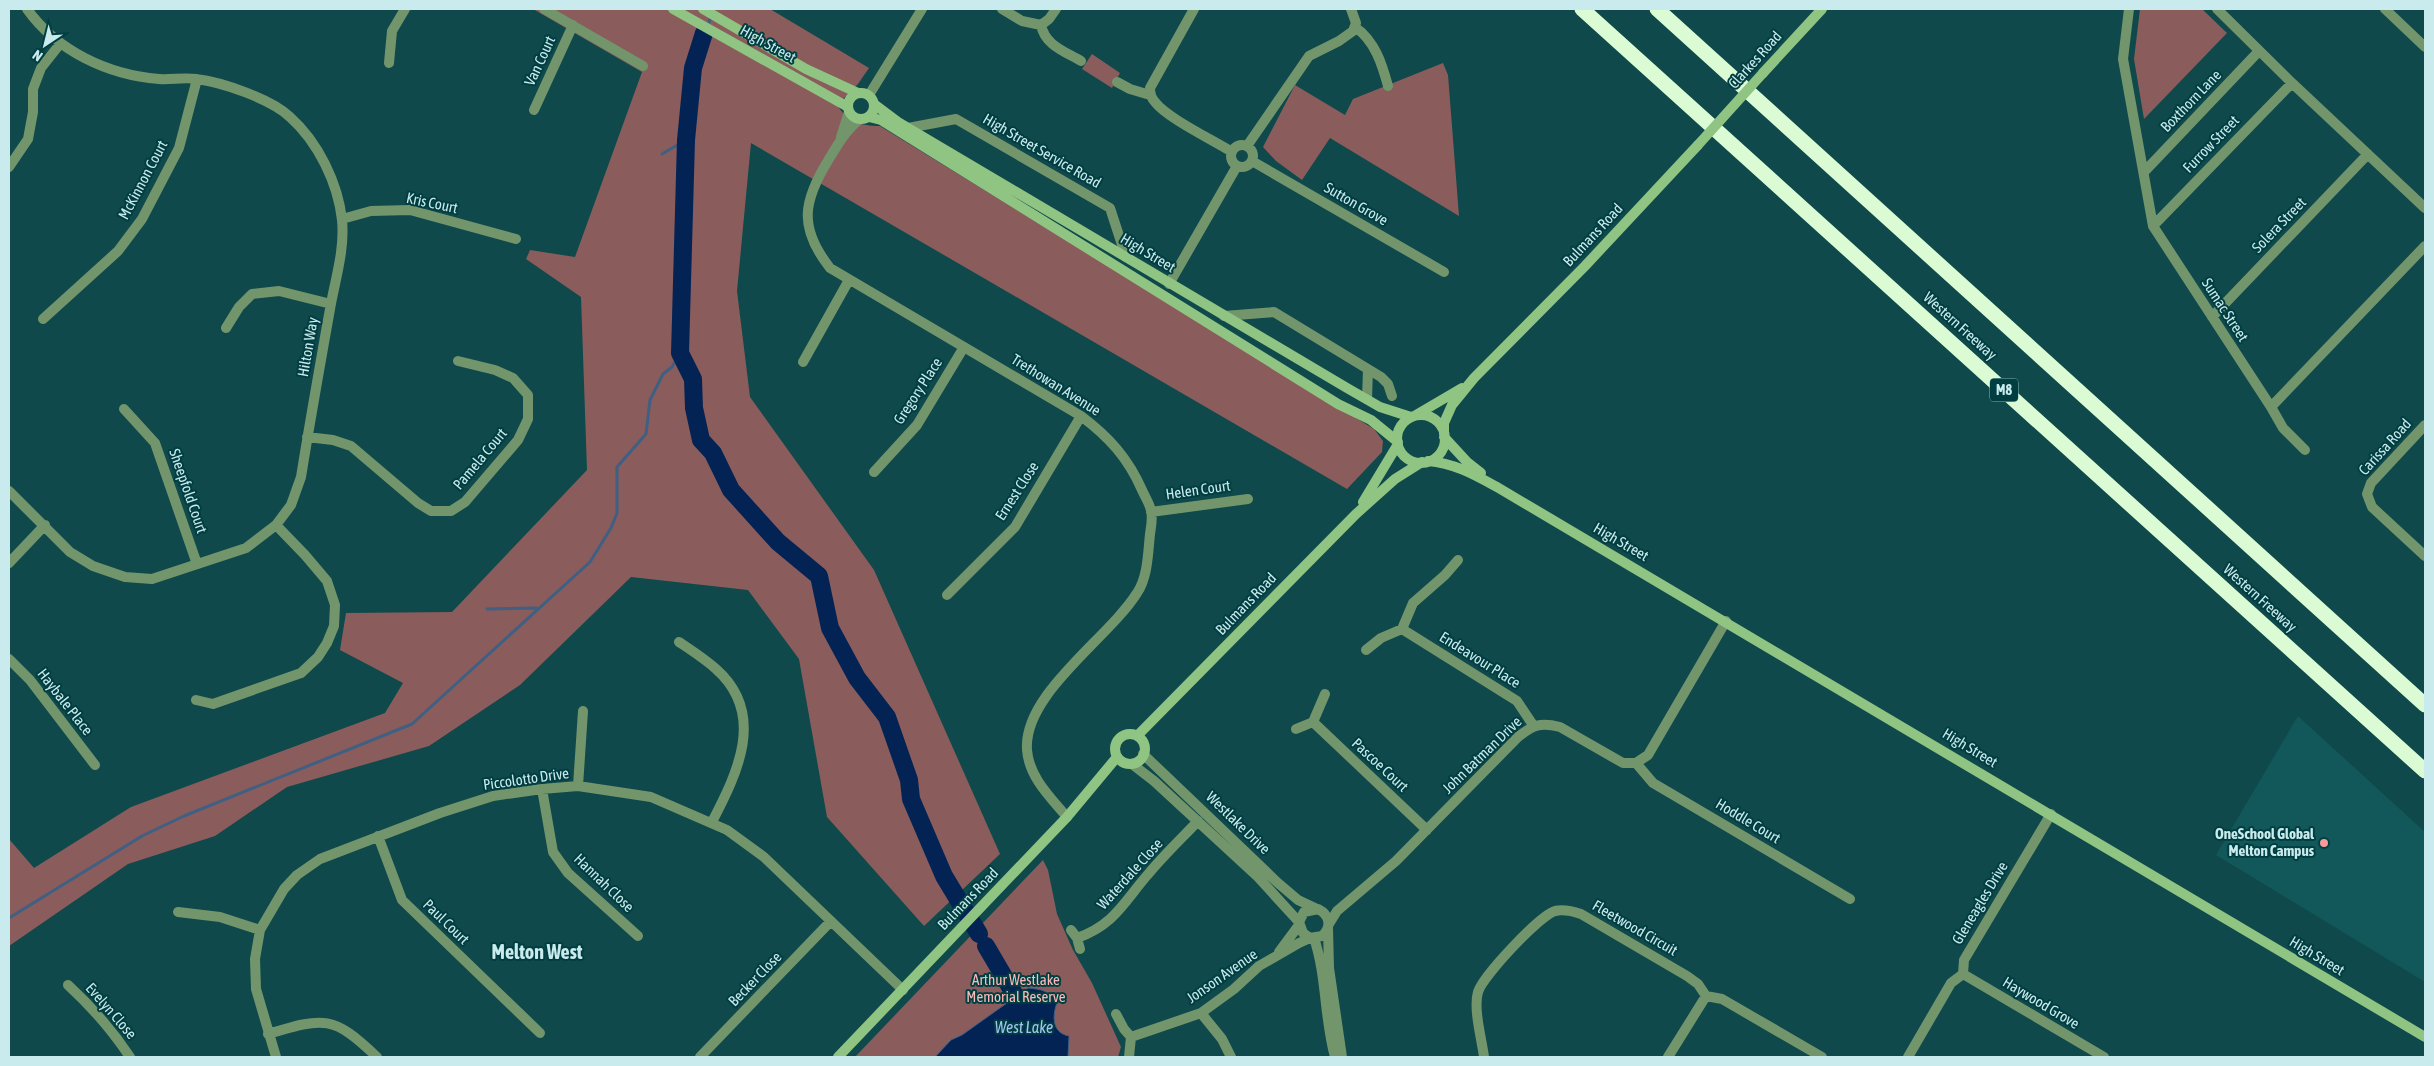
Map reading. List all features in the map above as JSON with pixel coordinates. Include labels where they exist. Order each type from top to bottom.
[{"type":"highway","name":"Western Freeway","points":[[1582,9],[2425,771]]},
{"type":"highway","points":[[1657,9],[2425,705]]},
{"type":"main road","name":"High Street","points":[[673,9],[848,109]]},
{"type":"main road","name":"High Street","points":[[703,9],[806,69],[858,93]]},
{"type":"main road","name":"Clarkes Road","points":[[1730,110],[1822,9]]},
{"type":"main road","points":[[858,93],[871,100],[874,110],[864,118],[855,118],[848,109],[850,98],[858,93]]},
{"type":"main road","name":"High Street","points":[[871,100],[908,128],[1169,284],[1367,399],[1393,412],[1414,416]]},
{"type":"main road","name":"Bulmans Road","points":[[1444,435],[1444,423],[1452,405],[1474,378],[1585,266],[1730,110]]},
{"type":"main road","name":"High Street","points":[[864,118],[881,120],[1338,404],[1371,420],[1398,443]]},
{"type":"main road","name":"Bulmans Road","points":[[1414,416],[1456,392],[1474,378]]},
{"type":"main road","points":[[1414,416],[1431,417],[1442,427],[1444,435],[1439,454],[1425,462],[1409,459],[1398,443],[1401,425],[1414,416]]},
{"type":"main road","name":"High Street","points":[[1444,435],[1467,462],[1497,487]]},
{"type":"main road","name":"Bulmans Road","points":[[1356,514],[1398,443]]},
{"type":"main road","name":"High Street","points":[[1425,462],[1446,463],[1497,487],[2425,1037]]},
{"type":"main road","name":"Bulmans Road","points":[[1137,736],[1356,514],[1395,479],[1425,462]]},
{"type":"main road","points":[[1128,734],[1137,736],[1144,744],[1144,754],[1139,761],[1132,764],[1123,762],[1117,757],[1115,747],[1119,738],[1128,734]]},
{"type":"main road","name":"Bulmans Road","points":[[838,1057],[1067,816],[1117,757]]},
{"type":"street","name":"Hilton Way","points":[[9,490],[70,552],[93,566],[126,577],[152,579],[246,548],[276,525],[291,505],[301,477],[331,304],[341,259],[342,219],[330,175],[312,142],[290,116],[254,95],[196,79],[161,80],[127,76],[104,68],[60,44],[26,9]]},
{"type":"street","points":[[389,62],[392,31],[405,9]]},
{"type":"street","points":[[544,9],[643,66]]},
{"type":"street","points":[[871,100],[922,9]]},
{"type":"street","points":[[1002,9],[1022,21],[1041,25],[1049,19],[1056,9]]},
{"type":"street","points":[[1194,9],[1150,88],[1150,95],[1156,105],[1232,152]]},
{"type":"street","points":[[1247,146],[1309,56],[1349,35],[1356,27],[1356,20],[1352,9]]},
{"type":"street","name":"Sumac Street","points":[[2130,9],[2123,59],[2153,226],[2283,428],[2306,450]]},
{"type":"street","points":[[2385,9],[2425,47]]},
{"type":"street","points":[[2224,11],[2259,51],[2425,208]]},
{"type":"street","name":"Van Court","points":[[534,110],[573,25]]},
{"type":"street","points":[[1041,25],[1044,36],[1048,41],[1080,61]]},
{"type":"street","points":[[1356,27],[1373,45],[1384,69],[1388,86]]},
{"type":"street","points":[[9,166],[28,139],[33,112],[33,89],[42,68],[60,44]]},
{"type":"street","name":"Boxthorn Lane","points":[[2144,172],[2259,51]]},
{"type":"street","name":"McKinnon Court","points":[[43,319],[118,251],[142,219],[179,148],[196,79]]},
{"type":"street","points":[[1117,82],[1130,89],[1150,95]]},
{"type":"street","name":"Furrow Street","points":[[2153,226],[2292,83]]},
{"type":"street","name":"Trethowan Avenue","points":[[848,109],[841,138],[813,185],[808,220],[810,235],[816,250],[830,268],[1081,416],[1103,432],[1120,450],[1136,476],[1151,512],[1147,562],[1139,591],[1122,613],[1049,693],[1036,710],[1029,726],[1027,748],[1029,764],[1034,776],[1067,816]]},
{"type":"street","name":"Trethowan Avenue","points":[[841,138],[864,118]]},
{"type":"street","name":"High Street Service Road","points":[[908,128],[956,119],[1080,189],[1110,208],[1126,257]]},
{"type":"street","points":[[1237,166],[1232,158],[1232,152],[1239,146],[1247,146]]},
{"type":"street","points":[[1237,166],[1246,167],[1252,161],[1253,154],[1247,146]]},
{"type":"street","name":"Solera Street","points":[[2212,317],[2368,154]]},
{"type":"street","name":"Sutton Grove","points":[[1252,161],[1444,272]]},
{"type":"street","points":[[1169,284],[1237,166]]},
{"type":"street","name":"Kris Court","points":[[342,219],[371,211],[410,210],[516,239]]},
{"type":"street","points":[[2271,407],[2425,246]]},
{"type":"street","points":[[802,362],[849,280]]},
{"type":"street","points":[[226,328],[239,307],[252,294],[279,291],[331,304]]},
{"type":"street","points":[[1224,316],[1274,312],[1368,369],[1388,384],[1392,396]]},
{"type":"street","name":"Gregory Place","points":[[874,472],[917,425],[964,347]]},
{"type":"street","name":"Pamela Court","points":[[308,437],[333,440],[351,446],[418,503],[432,510],[451,511],[465,502],[518,440],[528,418],[528,396],[513,378],[495,370],[458,361]]},
{"type":"street","points":[[1367,399],[1368,369]]},
{"type":"street","name":"Sheepfold Court","points":[[124,409],[155,443],[196,564]]},
{"type":"street","name":"Ernest Close","points":[[947,595],[1014,527],[1081,416]]},
{"type":"street","name":"Carissa Road","points":[[2425,425],[2371,483],[2367,494],[2372,507],[2425,556]]},
{"type":"street","name":"Helen Court","points":[[1151,512],[1248,499]]},
{"type":"street","points":[[9,563],[45,525]]},
{"type":"street","points":[[196,700],[213,704],[301,673],[318,657],[327,643],[334,626],[335,605],[326,581],[305,555],[276,525]]},
{"type":"street","points":[[1366,650],[1381,638],[1402,629],[1413,603],[1445,575],[1458,560]]},
{"type":"street","points":[[1636,763],[1648,755],[1726,621]]},
{"type":"street","name":"Endeavour Place","points":[[1402,629],[1517,701],[1533,725]]},
{"type":"street","points":[[679,642],[716,669],[729,683],[737,698],[743,718],[744,739],[741,762],[712,822]]},
{"type":"street","name":"Haybale Place","points":[[9,659],[30,680],[95,765]]},
{"type":"street","points":[[1296,729],[1313,722],[1325,694]]},
{"type":"street","points":[[578,786],[583,711]]},
{"type":"street","name":"Pascoe Court","points":[[1313,722],[1427,830]]},
{"type":"street","name":"John Batman Drive","points":[[1329,926],[1337,911],[1396,861],[1518,737],[1533,725],[1549,724],[1560,727],[1624,763],[1636,763]]},
{"type":"street","name":"Westlake Drive","points":[[1144,754],[1278,883],[1298,900],[1316,909]]},
{"type":"street","name":"Hoddle Court","points":[[1636,763],[1653,783],[1850,899]]},
{"type":"street","name":"Westlake Drive","points":[[1132,764],[1154,780],[1257,876],[1299,924]]},
{"type":"street","name":"Piccolotto Drive","points":[[276,1057],[256,989],[254,959],[260,930],[284,889],[297,874],[320,859],[378,836],[493,796],[542,789],[578,786],[651,797],[712,822],[764,857],[903,990]]},
{"type":"street","name":"Hannah Close","points":[[542,789],[553,852],[568,873],[638,936]]},
{"type":"street","name":"Gleneagles Drive","points":[[1908,1057],[1951,983],[1963,974],[1964,960],[2050,814]]},
{"type":"street","name":"Waterdale Close","points":[[1080,949],[1074,934],[1097,931],[1108,922],[1159,862],[1198,821]]},
{"type":"street","name":"Paul Court","points":[[378,836],[402,900],[540,1033]]},
{"type":"street","name":"John Batman Drive","points":[[1316,909],[1331,906],[1354,897]]},
{"type":"street","points":[[1329,926],[1322,936],[1312,938],[1303,933],[1299,924],[1304,912],[1316,909],[1326,914],[1329,926],[1329,968],[1342,1057]]},
{"type":"street","name":"Fleetwood Circuit","points":[[1484,1057],[1477,1006],[1478,993],[1484,978],[1538,922],[1553,912],[1566,910],[1581,914],[1687,976],[1698,984],[1706,996]]},
{"type":"street","points":[[178,912],[220,918],[260,930]]},
{"type":"street","name":"Becker Close","points":[[700,1057],[831,921]]},
{"type":"street","name":"Jonson Avenue","points":[[1273,958],[1299,924]]},
{"type":"street","points":[[1312,938],[1322,966],[1331,1044],[1335,1057]]},
{"type":"street","name":"Jonson Avenue","points":[[1131,1037],[1201,1013],[1234,989],[1259,966],[1312,938]]},
{"type":"street","name":"Haywood Grove","points":[[1963,974],[2104,1057]]},
{"type":"street","name":"Evelyn Close","points":[[68,985],[91,1006],[115,1034],[130,1057]]},
{"type":"street","points":[[1668,1057],[1706,996],[1722,998],[1822,1057]]},
{"type":"street","points":[[1201,1013],[1222,1039],[1231,1057]]},
{"type":"street","points":[[1116,1014],[1131,1037],[1129,1057]]},
{"type":"street","points":[[268,1034],[309,1022],[338,1024],[357,1038],[377,1057]]},
{"type":"shaded area","name":"OneSchool Global Melton Campus","points":[[2298,716],[2425,832],[2425,982],[2216,855]]},
{"type":"green space","points":[[533,9],[770,9],[869,68],[858,84],[837,105],[850,119],[861,124],[880,126],[1374,429],[1383,441],[1382,452],[1347,489],[751,143],[737,291],[750,397],[874,570],[1000,854],[924,926],[827,817],[799,659],[748,590],[631,577],[520,685],[429,746],[287,787],[215,836],[128,864],[9,946],[9,839],[34,868],[131,807],[385,713],[403,683],[340,650],[346,613],[452,612],[587,470],[581,297],[526,259],[530,250],[575,257],[642,72]]},
{"type":"green space","points":[[2140,9],[2202,9],[2227,33],[2144,119],[2134,59]]},
{"type":"green space","points":[[1092,54],[1120,73],[1112,88],[1082,69]]},
{"type":"green space","points":[[1443,63],[1448,75],[1459,216],[1330,138],[1302,180],[1276,161],[1263,147],[1295,85],[1345,115],[1353,99]]},
{"type":"green space","name":"Arthur Westlake Memorial Reserve","points":[[1043,860],[1048,870],[1057,914],[1073,950],[1092,983],[1121,1047],[1118,1057],[855,1057]]},
{"type":"water","name":"West Lake","points":[[1028,988],[1045,991],[1057,1003],[1054,1013],[1056,1028],[1069,1036],[1068,1057],[935,1057],[951,1040],[962,1035]]},
{"type":"waterway","points":[[704,33],[693,68],[686,140],[680,353],[693,379],[694,408],[701,440],[713,453],[731,490],[778,542],[819,576],[830,628],[857,678],[887,717],[909,780],[911,799],[944,876],[979,934]]},
{"type":"waterway","points":[[662,154],[686,140]]},
{"type":"waterway","points":[[9,918],[142,836],[184,816],[412,724],[590,562],[611,528],[617,513],[617,467],[646,434],[650,400],[663,374],[672,367],[680,353]]},
{"type":"waterway","points":[[487,609],[536,608]]},
{"type":"waterway","points":[[986,946],[1016,997]]},
{"type":"place","name":"OneSchool Global Melton Campus","points":[[2324,843]]},
{"type":"district","name":"Melton West","points":[[537,952]]}]
